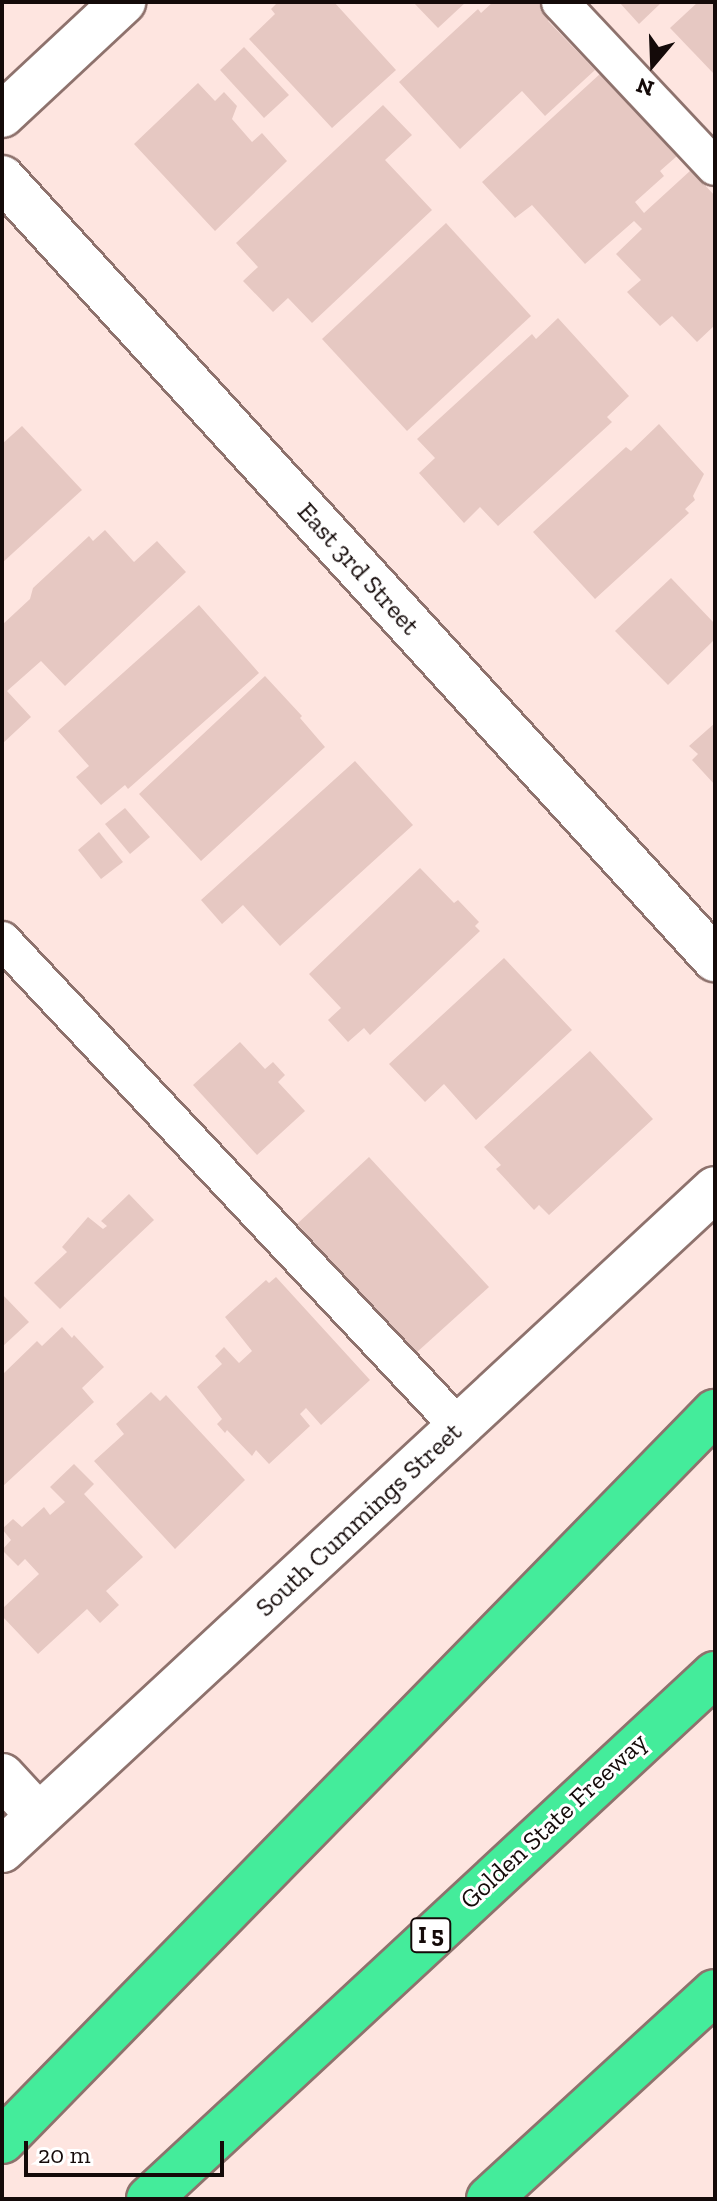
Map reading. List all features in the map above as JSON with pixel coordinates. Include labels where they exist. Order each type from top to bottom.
[{"type":"highway","points":[[2,2141],[715,1412]]},
{"type":"highway","name":"Golden State Freeway","points":[[149,2199],[715,1674]]},
{"type":"highway","points":[[489,2199],[715,1992]]},
{"type":"street","points":[[2,115],[123,2]]},
{"type":"street","name":"East 3rd Street","points":[[2,178],[715,959]]},
{"type":"street","name":"South Cummings Street","points":[[2,1850],[715,1189]]},
{"type":"street","points":[[2,1776],[39,1816]]},
{"type":"lane","points":[[560,2],[715,167]]},
{"type":"lane","points":[[2,940],[459,1427]]},
{"type":"building","points":[[278,2],[334,2],[396,70],[332,128],[249,39],[275,14],[271,9]]},
{"type":"building","points":[[413,2],[466,2],[438,28]]},
{"type":"building","points":[[493,2],[537,2],[551,18],[548,21],[595,70],[545,116],[522,91],[460,149],[399,82],[478,9],[481,13]]},
{"type":"building","points":[[619,2],[662,2],[639,24]]},
{"type":"building","points":[[698,2],[715,2],[715,75],[670,28]]},
{"type":"building","points":[[244,47],[289,95],[264,118],[220,70]]},
{"type":"building","points":[[601,73],[677,156],[660,171],[664,176],[635,202],[644,213],[691,170],[715,196],[715,325],[697,342],[672,316],[660,326],[627,292],[641,280],[616,254],[642,229],[634,221],[585,264],[532,205],[515,218],[482,182]]},
{"type":"building","points":[[198,83],[215,101],[224,92],[237,106],[232,119],[252,142],[262,133],[287,161],[215,231],[134,144]]},
{"type":"building","points":[[383,105],[412,135],[385,160],[432,210],[312,323],[288,298],[273,312],[243,281],[258,267],[236,243]]},
{"type":"building","points":[[446,223],[531,316],[407,431],[322,339]]},
{"type":"building","points":[[558,318],[629,396],[607,417],[612,422],[498,526],[480,507],[464,523],[419,473],[435,458],[417,439],[532,334],[536,339]]},
{"type":"building","points":[[659,424],[704,474],[693,496],[695,500],[685,509],[689,513],[595,599],[533,532],[626,447],[631,451]]},
{"type":"building","points":[[22,426],[82,490],[2,563],[2,444]]},
{"type":"building","points":[[105,530],[134,562],[157,541],[186,572],[65,686],[41,661],[7,691],[31,717],[2,744],[2,625],[30,599],[33,588],[89,536],[93,541]]},
{"type":"building","points":[[671,578],[715,624],[715,639],[668,685],[615,631]]},
{"type":"building","points":[[199,605],[259,673],[128,789],[125,785],[101,805],[76,777],[89,766],[58,731]]},
{"type":"building","points":[[265,676],[302,716],[300,718],[325,747],[201,861],[139,794]]},
{"type":"building","points":[[715,723],[715,785],[692,760],[698,754],[689,746]]},
{"type":"building","points":[[355,761],[413,825],[280,946],[243,905],[222,924],[201,900]]},
{"type":"building","points":[[125,808],[150,837],[130,854],[105,824]]},
{"type":"building","points":[[99,832],[123,862],[101,879],[78,850]]},
{"type":"building","points":[[420,868],[454,903],[458,900],[479,922],[475,926],[480,931],[370,1035],[364,1028],[348,1042],[328,1020],[341,1008],[309,974]]},
{"type":"building","points":[[504,958],[572,1030],[476,1120],[444,1084],[425,1102],[389,1064]]},
{"type":"building","points":[[240,1042],[265,1069],[273,1062],[285,1075],[278,1082],[305,1111],[257,1155],[193,1085]]},
{"type":"building","points":[[590,1051],[653,1119],[549,1215],[539,1205],[534,1210],[496,1169],[501,1165],[484,1147]]},
{"type":"building","points":[[369,1157],[489,1287],[416,1353],[297,1224]]},
{"type":"building","points":[[129,1194],[154,1220],[60,1309],[34,1283],[67,1252],[62,1247],[88,1217],[103,1229],[107,1226],[101,1221]]},
{"type":"building","points":[[276,1277],[370,1380],[321,1425],[306,1408],[300,1414],[310,1426],[269,1464],[256,1450],[252,1456],[227,1430],[225,1433],[217,1424],[222,1419],[197,1387],[222,1364],[215,1356],[224,1347],[239,1363],[252,1351],[225,1317],[266,1280],[269,1283]]},
{"type":"building","points":[[2,1294],[29,1322],[2,1347]]},
{"type":"building","points":[[62,1327],[72,1338],[74,1335],[104,1367],[82,1388],[94,1402],[2,1487],[2,1375],[37,1341],[42,1346]]},
{"type":"building","points":[[151,1392],[160,1401],[166,1395],[245,1480],[175,1549],[94,1461],[124,1434],[116,1424]]},
{"type":"building","points":[[74,1464],[94,1484],[84,1494],[143,1557],[106,1591],[119,1605],[100,1623],[87,1609],[38,1654],[2,1616],[2,1609],[39,1574],[25,1559],[18,1566],[2,1550],[11,1540],[2,1529],[13,1519],[22,1527],[44,1507],[50,1515],[65,1502],[50,1487]]}]
